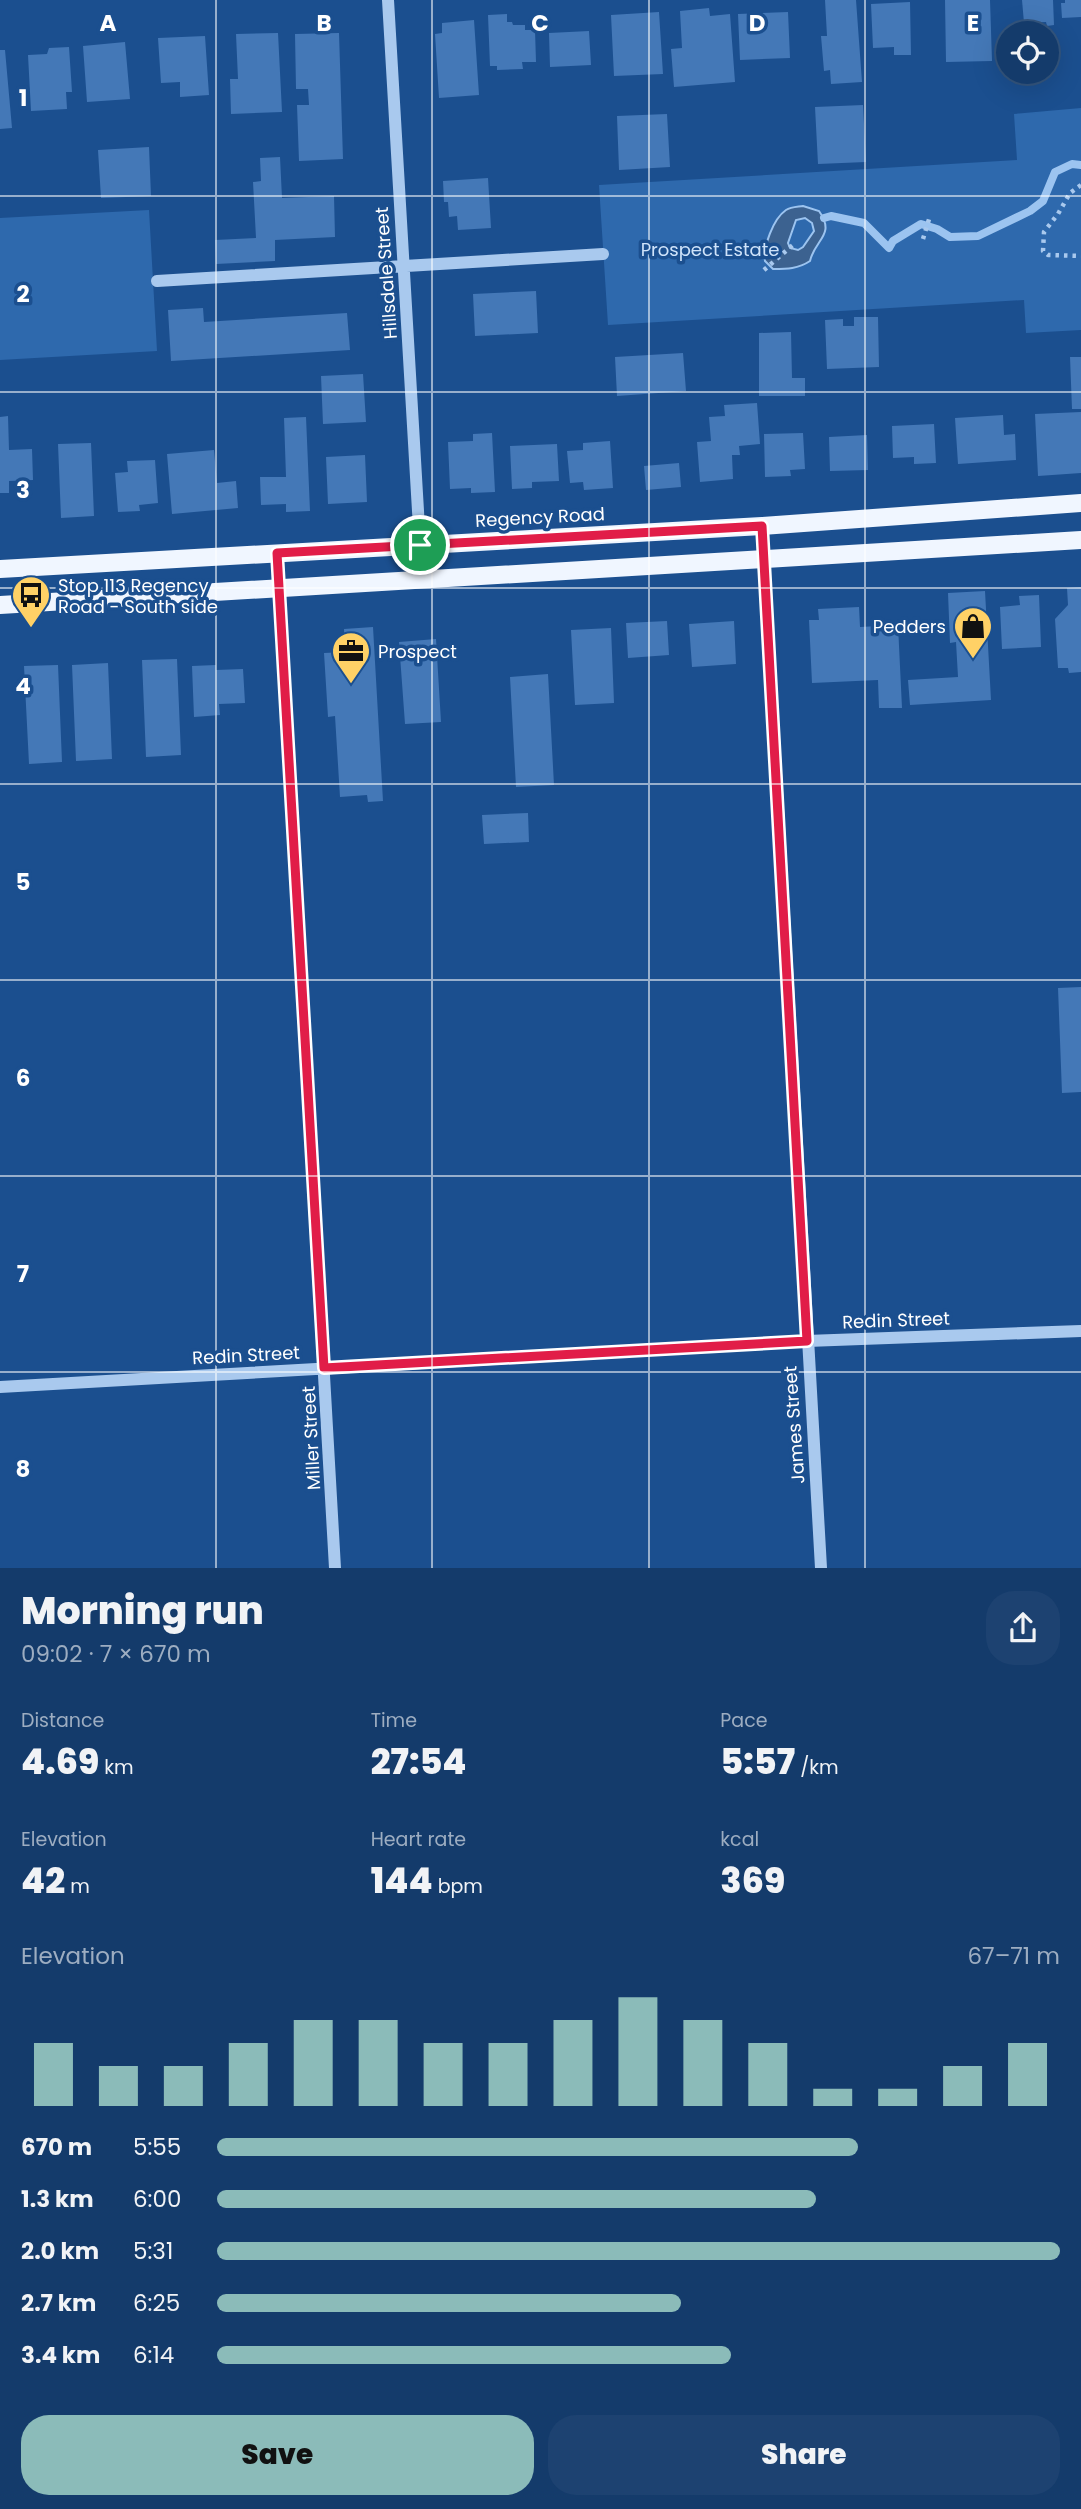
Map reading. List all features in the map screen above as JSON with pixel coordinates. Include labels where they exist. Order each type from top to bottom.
[{"type":"main road","name":"Regency Road","points":[[0,569],[762,526],[1081,503]]},
{"type":"main road","points":[[0,605],[1081,540]]},
{"type":"street","name":"Hillsdale Street","points":[[388,0],[420,545]]},
{"type":"street","points":[[157,281],[603,254]]},
{"type":"street","name":"James Street","points":[[762,526],[821,1567]]},
{"type":"street","name":"Miller Street","points":[[277,553],[335,1567]]},
{"type":"street","name":"Redin Street","points":[[0,1387],[807,1341],[1081,1331]]},
{"type":"path","points":[[1081,185],[1070,193],[1044,232],[1042,240],[1043,251],[1048,255],[1081,256]]},
{"type":"path","points":[[923,239],[930,216]]},
{"type":"path","points":[[764,270],[794,244]]},
{"type":"green space","name":"Prospect Estate","points":[[1081,108],[1081,330],[1026,333],[1024,300],[608,325],[599,185],[1017,160],[1014,114]]},
{"type":"green space","points":[[149,210],[157,351],[0,360],[0,218]]},
{"type":"shaded area","points":[[803,206],[819,211],[824,219],[823,237],[806,264],[788,269],[773,269],[765,261],[770,234],[781,214]],"holes":[[[805,218],[812,223],[814,231],[803,247],[798,250],[790,248],[788,243],[796,220]]]},
{"type":"building","points":[[825,0],[856,0],[862,82],[831,84],[830,70],[824,71],[821,36],[827,36]]},
{"type":"building","points":[[945,0],[990,0],[992,61],[946,62]]},
{"type":"building","points":[[1022,0],[1053,0],[1054,21],[1024,21]]},
{"type":"building","points":[[1065,0],[1081,0],[1081,17],[1062,18],[1061,3],[1065,3]]},
{"type":"building","points":[[910,2],[911,55],[894,55],[894,47],[873,48],[871,4]]},
{"type":"building","points":[[709,8],[710,16],[730,14],[735,82],[674,87],[671,49],[682,48],[680,11]]},
{"type":"building","points":[[659,12],[663,74],[614,76],[611,15]]},
{"type":"building","points":[[788,12],[790,58],[740,60],[738,14]]},
{"type":"building","points":[[507,14],[507,22],[525,25],[525,30],[535,30],[536,62],[522,62],[523,69],[497,70],[497,66],[490,66],[488,15]]},
{"type":"building","points":[[474,20],[479,95],[439,98],[435,34],[442,33],[442,23]]},
{"type":"building","points":[[589,31],[591,65],[550,67],[549,33]]},
{"type":"building","points":[[278,33],[282,112],[231,114],[230,79],[238,79],[236,34]]},
{"type":"building","points":[[339,33],[343,159],[299,161],[297,105],[309,105],[308,89],[296,89],[295,34]]},
{"type":"building","points":[[205,36],[209,95],[180,97],[180,82],[161,83],[158,38]]},
{"type":"building","points":[[125,42],[130,99],[87,102],[83,46]]},
{"type":"building","points":[[69,47],[72,92],[66,92],[67,109],[31,111],[28,55],[47,54],[49,48]]},
{"type":"building","points":[[0,50],[5,50],[12,128],[0,129]]},
{"type":"building","points":[[863,105],[866,162],[818,164],[815,107]]},
{"type":"building","points":[[667,114],[670,167],[619,170],[617,116]]},
{"type":"building","points":[[149,147],[151,196],[101,198],[98,150]]},
{"type":"building","points":[[280,157],[282,198],[334,196],[335,237],[275,240],[275,261],[216,264],[215,240],[256,238],[253,182],[261,181],[260,158]]},
{"type":"building","points":[[488,178],[491,228],[458,230],[457,216],[449,217],[448,202],[444,202],[443,181]]},
{"type":"building","points":[[536,291],[538,333],[475,336],[473,294]]},
{"type":"building","points":[[203,308],[204,322],[347,313],[350,350],[171,361],[168,310]]},
{"type":"building","points":[[854,317],[878,317],[879,367],[827,369],[825,320],[843,319],[843,326],[854,326]]},
{"type":"building","points":[[791,332],[792,378],[805,378],[805,396],[759,396],[759,333]]},
{"type":"building","points":[[683,353],[686,391],[617,396],[615,357]]},
{"type":"building","points":[[1070,357],[1081,357],[1081,409],[1072,409]]},
{"type":"building","points":[[363,374],[366,422],[323,424],[321,376]]},
{"type":"building","points":[[757,403],[760,444],[739,446],[740,455],[732,455],[733,479],[700,482],[697,442],[711,441],[709,417],[725,416],[724,405]]},
{"type":"building","points":[[1081,412],[1081,473],[1038,476],[1035,414]]},
{"type":"building","points":[[1003,415],[1004,435],[1015,434],[1016,460],[958,464],[955,418]]},
{"type":"building","points":[[8,416],[9,450],[32,449],[33,480],[9,481],[9,493],[0,493],[0,417]]},
{"type":"building","points":[[306,417],[310,511],[286,512],[286,504],[261,505],[260,477],[286,477],[284,418]]},
{"type":"building","points":[[934,424],[936,463],[914,464],[914,457],[893,458],[892,426]]},
{"type":"building","points":[[492,433],[495,492],[471,493],[471,488],[450,489],[448,442],[473,441],[473,434]]},
{"type":"building","points":[[803,433],[805,469],[790,470],[791,476],[765,477],[764,434]]},
{"type":"building","points":[[867,435],[868,470],[830,471],[829,437]]},
{"type":"building","points":[[610,441],[613,488],[584,490],[583,482],[570,483],[567,451],[583,450],[583,443]]},
{"type":"building","points":[[91,443],[94,516],[61,518],[58,444]]},
{"type":"building","points":[[557,444],[559,481],[532,482],[532,488],[512,489],[510,446]]},
{"type":"building","points":[[214,450],[217,483],[236,481],[238,508],[172,514],[167,454]]},
{"type":"building","points":[[365,455],[367,502],[328,504],[326,457]]},
{"type":"building","points":[[155,460],[158,503],[139,505],[140,511],[118,512],[115,473],[128,472],[127,461]]},
{"type":"building","points":[[679,463],[681,487],[646,490],[644,466]]},
{"type":"building","points":[[1081,587],[1081,672],[1069,673],[1068,668],[1058,668],[1055,619],[1068,605],[1067,588]]},
{"type":"building","name":"Pedders","points":[[985,591],[991,700],[910,705],[908,680],[958,677],[956,642],[950,643],[948,593]]},
{"type":"building","points":[[1039,595],[1041,647],[1002,649],[1000,607],[1020,605],[1019,596]]},
{"type":"building","points":[[859,607],[860,627],[898,625],[902,708],[879,708],[878,680],[812,683],[809,620],[819,620],[818,609]]},
{"type":"building","points":[[667,621],[669,655],[628,658],[626,623]]},
{"type":"building","points":[[734,621],[736,664],[692,667],[689,624]]},
{"type":"building","name":"Prospect","points":[[373,627],[383,801],[368,802],[367,795],[340,797],[335,716],[328,717],[324,653],[345,652],[344,629]]},
{"type":"building","points":[[611,628],[614,703],[575,705],[571,630]]},
{"type":"building","points":[[436,639],[441,722],[405,724],[399,642]]},
{"type":"building","points":[[177,659],[181,755],[146,757],[142,660]]},
{"type":"building","points":[[108,663],[112,759],[76,761],[72,665]]},
{"type":"building","points":[[58,665],[62,762],[29,764],[24,666]]},
{"type":"building","points":[[216,665],[216,670],[243,669],[245,703],[219,704],[220,715],[194,717],[192,666]]},
{"type":"building","points":[[548,674],[554,785],[516,787],[510,677]]},
{"type":"building","points":[[528,813],[529,842],[484,844],[482,815]]},
{"type":"building","points":[[1081,987],[1081,1092],[1062,1093],[1058,988]]},
{"type":"waterway","points":[[824,218],[831,216],[864,223],[889,248],[893,241],[921,224],[950,237],[978,236],[1030,211],[1043,201],[1055,172],[1072,164],[1081,165]]},
{"type":"place","name":"Stop 113 Regency Road - South side","points":[[31,629]]},
{"type":"place","name":"Pedders","points":[[973,660]]},
{"type":"place","name":"Prospect","points":[[351,685]]},
{"type":"route","points":[[762,526],[807,1341],[324,1368],[277,553],[420,545],[762,526]]}]
